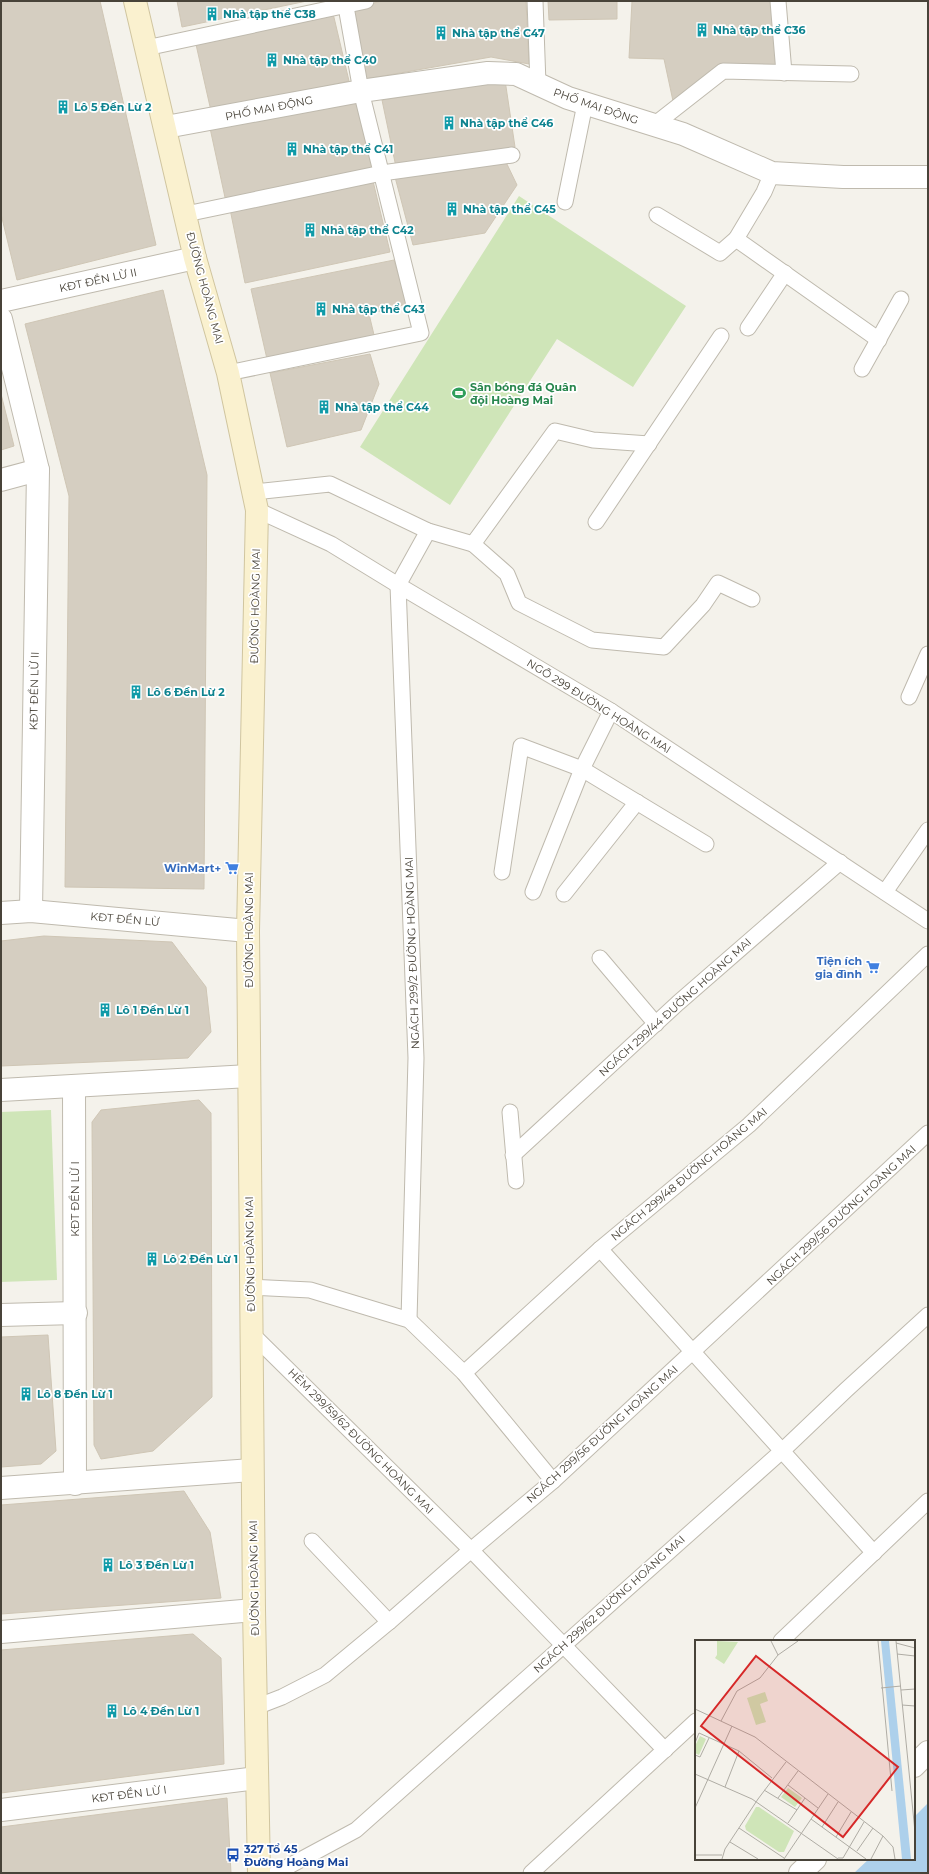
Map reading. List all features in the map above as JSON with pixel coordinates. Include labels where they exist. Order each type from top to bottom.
[{"type":"street","name":"ĐƯỜNG HOÀNG MAI","points":[[135,1],[196,258],[228,373],[255,501],[248,931],[252,1470],[259,1873]]},
{"type":"street","name":"PHỐ MAI ĐỘNG","points":[[166,127],[361,91],[488,73],[516,74],[568,98],[683,134],[772,173],[843,177],[928,177]]},
{"type":"street","name":"KĐT ĐỀN LỪ II","points":[[1,301],[196,258]]},
{"type":"street","name":"KĐT ĐỀN LỪ II","points":[[1,319],[38,470],[30,911]]},
{"type":"street","points":[[1,480],[38,470]]},
{"type":"street","name":"KĐT ĐỀN LỪ","points":[[1,913],[30,911],[248,931]]},
{"type":"street","points":[[1,1090],[249,1076]]},
{"type":"street","name":"KĐT ĐỀN LỪ I","points":[[74,1086],[76,1313],[75,1484]]},
{"type":"street","points":[[1,1315],[76,1313]]},
{"type":"street","points":[[1,1488],[75,1484],[252,1470]]},
{"type":"street","points":[[1,1632],[254,1610]]},
{"type":"street","points":[[915,1765],[928,1752]]},
{"type":"street","name":"KĐT ĐỀN LỪ I","points":[[1,1810],[257,1778]]},
{"type":"street","points":[[800,1873],[814,1860]]},
{"type":"lane","points":[[146,48],[346,3],[366,1]]},
{"type":"lane","points":[[535,1],[538,84]]},
{"type":"lane","points":[[778,1],[784,72]]},
{"type":"lane","points":[[228,373],[421,333],[361,91],[346,3]]},
{"type":"lane","points":[[654,125],[723,71],[851,74]]},
{"type":"lane","points":[[565,202],[585,104]]},
{"type":"lane","points":[[186,214],[382,173],[512,155]]},
{"type":"lane","points":[[657,215],[720,254],[736,239],[764,192],[772,173]]},
{"type":"lane","points":[[736,239],[880,340]]},
{"type":"lane","points":[[748,328],[785,273]]},
{"type":"lane","points":[[862,369],[880,340],[901,298]]},
{"type":"lane","points":[[596,522],[721,336]]},
{"type":"lane","points":[[473,544],[555,431],[593,440],[649,444]]},
{"type":"lane","points":[[255,501],[330,484],[428,531],[473,544],[507,574],[519,603],[592,640],[664,647],[703,605],[718,583],[752,599]]},
{"type":"lane","name":"NGÕ 299 ĐƯỜNG HOÀNG MAI","points":[[255,501],[331,544],[611,711],[928,921]]},
{"type":"lane","points":[[398,585],[428,531]]},
{"type":"lane","name":"NGÁCH 299/2 ĐƯỜNG HOÀNG MAI","points":[[398,585],[416,1058],[409,1320]]},
{"type":"lane","points":[[909,697],[927,662]]},
{"type":"lane","points":[[533,892],[582,769],[611,711]]},
{"type":"lane","points":[[502,872],[521,746],[582,769],[706,844]]},
{"type":"lane","points":[[564,894],[637,802]]},
{"type":"lane","points":[[885,892],[928,830]]},
{"type":"lane","name":"NGÁCH 299/44 ĐƯỜNG HOÀNG MAI","points":[[513,1155],[656,1024],[840,862]]},
{"type":"lane","name":"NGÁCH 299/48 ĐƯỜNG HOÀNG MAI","points":[[464,1373],[600,1249],[749,1125],[928,954]]},
{"type":"lane","points":[[600,958],[656,1024]]},
{"type":"lane","points":[[510,1112],[516,1181]]},
{"type":"lane","name":"NGÁCH 299/56 ĐƯỜNG HOÀNG MAI","points":[[256,1707],[325,1675],[389,1622],[470,1550],[553,1481],[928,1133]]},
{"type":"lane","points":[[600,1249],[874,1554]]},
{"type":"lane","points":[[250,1287],[310,1290],[409,1320],[464,1373],[553,1481]]},
{"type":"lane","name":"NGÁCH 299/62 ĐƯỜNG HOÀNG MAI","points":[[276,1873],[356,1830],[455,1744],[562,1646],[782,1451],[928,1315]]},
{"type":"lane","name":"HẺM 299/59/62 ĐƯỜNG HOÀNG MAI","points":[[251,1333],[470,1550],[665,1750]]},
{"type":"lane","points":[[782,1640],[928,1501]]},
{"type":"lane","points":[[312,1541],[389,1622]]},
{"type":"lane","points":[[531,1873],[695,1722]]},
{"type":"green space","points":[[519,196],[686,306],[633,387],[557,339],[450,505],[360,447]]},
{"type":"green space","points":[[51,1110],[57,1280],[1,1282],[1,1112]]},
{"type":"water","points":[[928,1803],[928,1873],[854,1873],[868,1860],[915,1860],[915,1816]]},
{"type":"building","name":"Lô 5 Đền Lừ 2","points":[[1,1],[100,1],[156,245],[17,280],[1,214]]},
{"type":"building","name":"Nhà tập thể C38","points":[[177,1],[307,1],[182,27]]},
{"type":"building","name":"Nhà tập thể C47","points":[[382,1],[526,1],[529,64],[491,57],[366,79],[350,9]]},
{"type":"building","points":[[548,1],[617,1],[617,19],[549,20]]},
{"type":"building","name":"Nhà tập thể C36","points":[[632,1],[772,1],[778,67],[719,64],[673,101],[664,59],[629,58]]},
{"type":"building","name":"Nhà tập thể C40","points":[[332,9],[349,81],[211,111],[195,40]]},
{"type":"building","name":"Nhà tập thể C46","points":[[505,80],[515,147],[396,167],[382,100]]},
{"type":"building","name":"Nhà tập thể C41","points":[[358,96],[374,171],[226,202],[210,128]]},
{"type":"building","name":"Nhà tập thể C45","points":[[505,160],[517,185],[485,233],[413,245],[395,177]]},
{"type":"building","name":"Nhà tập thể C42","points":[[372,177],[390,252],[245,283],[230,209]]},
{"type":"building","name":"Nhà tập thể C43","points":[[394,260],[407,304],[369,314],[375,339],[267,359],[251,289]]},
{"type":"building","name":"Lô 6 Đền Lừ 2","points":[[163,290],[207,475],[204,889],[65,887],[69,496],[25,324]]},
{"type":"building","name":"Nhà tập thể C44","points":[[370,354],[379,384],[361,430],[287,447],[270,373]]},
{"type":"building","points":[[1,394],[14,446],[1,450]]},
{"type":"building","name":"Lô 1 Đền Lừ 1","points":[[44,936],[172,942],[206,987],[211,1032],[188,1058],[1,1066],[1,941]]},
{"type":"building","name":"Lô 2 Đền Lừ 1","points":[[199,1100],[211,1113],[212,1397],[153,1451],[101,1459],[94,1445],[92,1122],[101,1110]]},
{"type":"building","name":"Lô 8 Đền Lừ 1","points":[[48,1335],[56,1451],[41,1464],[1,1467],[1,1337]]},
{"type":"building","name":"Lô 3 Đền Lừ 1","points":[[184,1491],[210,1532],[221,1598],[1,1614],[1,1505]]},
{"type":"building","name":"Lô 4 Đền Lừ 1","points":[[193,1634],[221,1658],[224,1764],[1,1793],[1,1650]]},
{"type":"building","points":[[227,1798],[231,1873],[1,1873],[1,1827]]},
{"type":"place","name":"Nhà tập thể C38","points":[[212,14]]},
{"type":"place","name":"Nhà tập thể C36","points":[[702,30]]},
{"type":"place","name":"Nhà tập thể C47","points":[[441,33]]},
{"type":"place","name":"Nhà tập thể C40","points":[[272,60]]},
{"type":"place","name":"Lô 5 Đền Lừ 2","points":[[63,107]]},
{"type":"place","name":"Nhà tập thể C46","points":[[449,123]]},
{"type":"place","name":"Nhà tập thể C41","points":[[292,149]]},
{"type":"place","name":"Nhà tập thể C45","points":[[452,209]]},
{"type":"place","name":"Nhà tập thể C42","points":[[310,230]]},
{"type":"place","name":"Nhà tập thể C43","points":[[321,309]]},
{"type":"place","name":"Sân bóng đá Quân đội Hoàng Mai","points":[[459,393]]},
{"type":"place","name":"Nhà tập thể C44","points":[[324,407]]},
{"type":"place","name":"Lô 6 Đền Lừ 2","points":[[136,692]]},
{"type":"place","name":"WinMart+","points":[[232,868]]},
{"type":"place","name":"Tiện ích gia đình","points":[[873,967]]},
{"type":"place","name":"Lô 1 Đền Lừ 1","points":[[105,1010]]},
{"type":"place","name":"Lô 2 Đền Lừ 1","points":[[152,1259]]},
{"type":"place","name":"Lô 8 Đền Lừ 1","points":[[26,1394]]},
{"type":"place","name":"Lô 3 Đền Lừ 1","points":[[108,1565]]},
{"type":"place","name":"Lô 4 Đền Lừ 1","points":[[112,1711]]},
{"type":"place","name":"327 Tổ 45 Đường Hoàng Mai","points":[[233,1855]]}]
